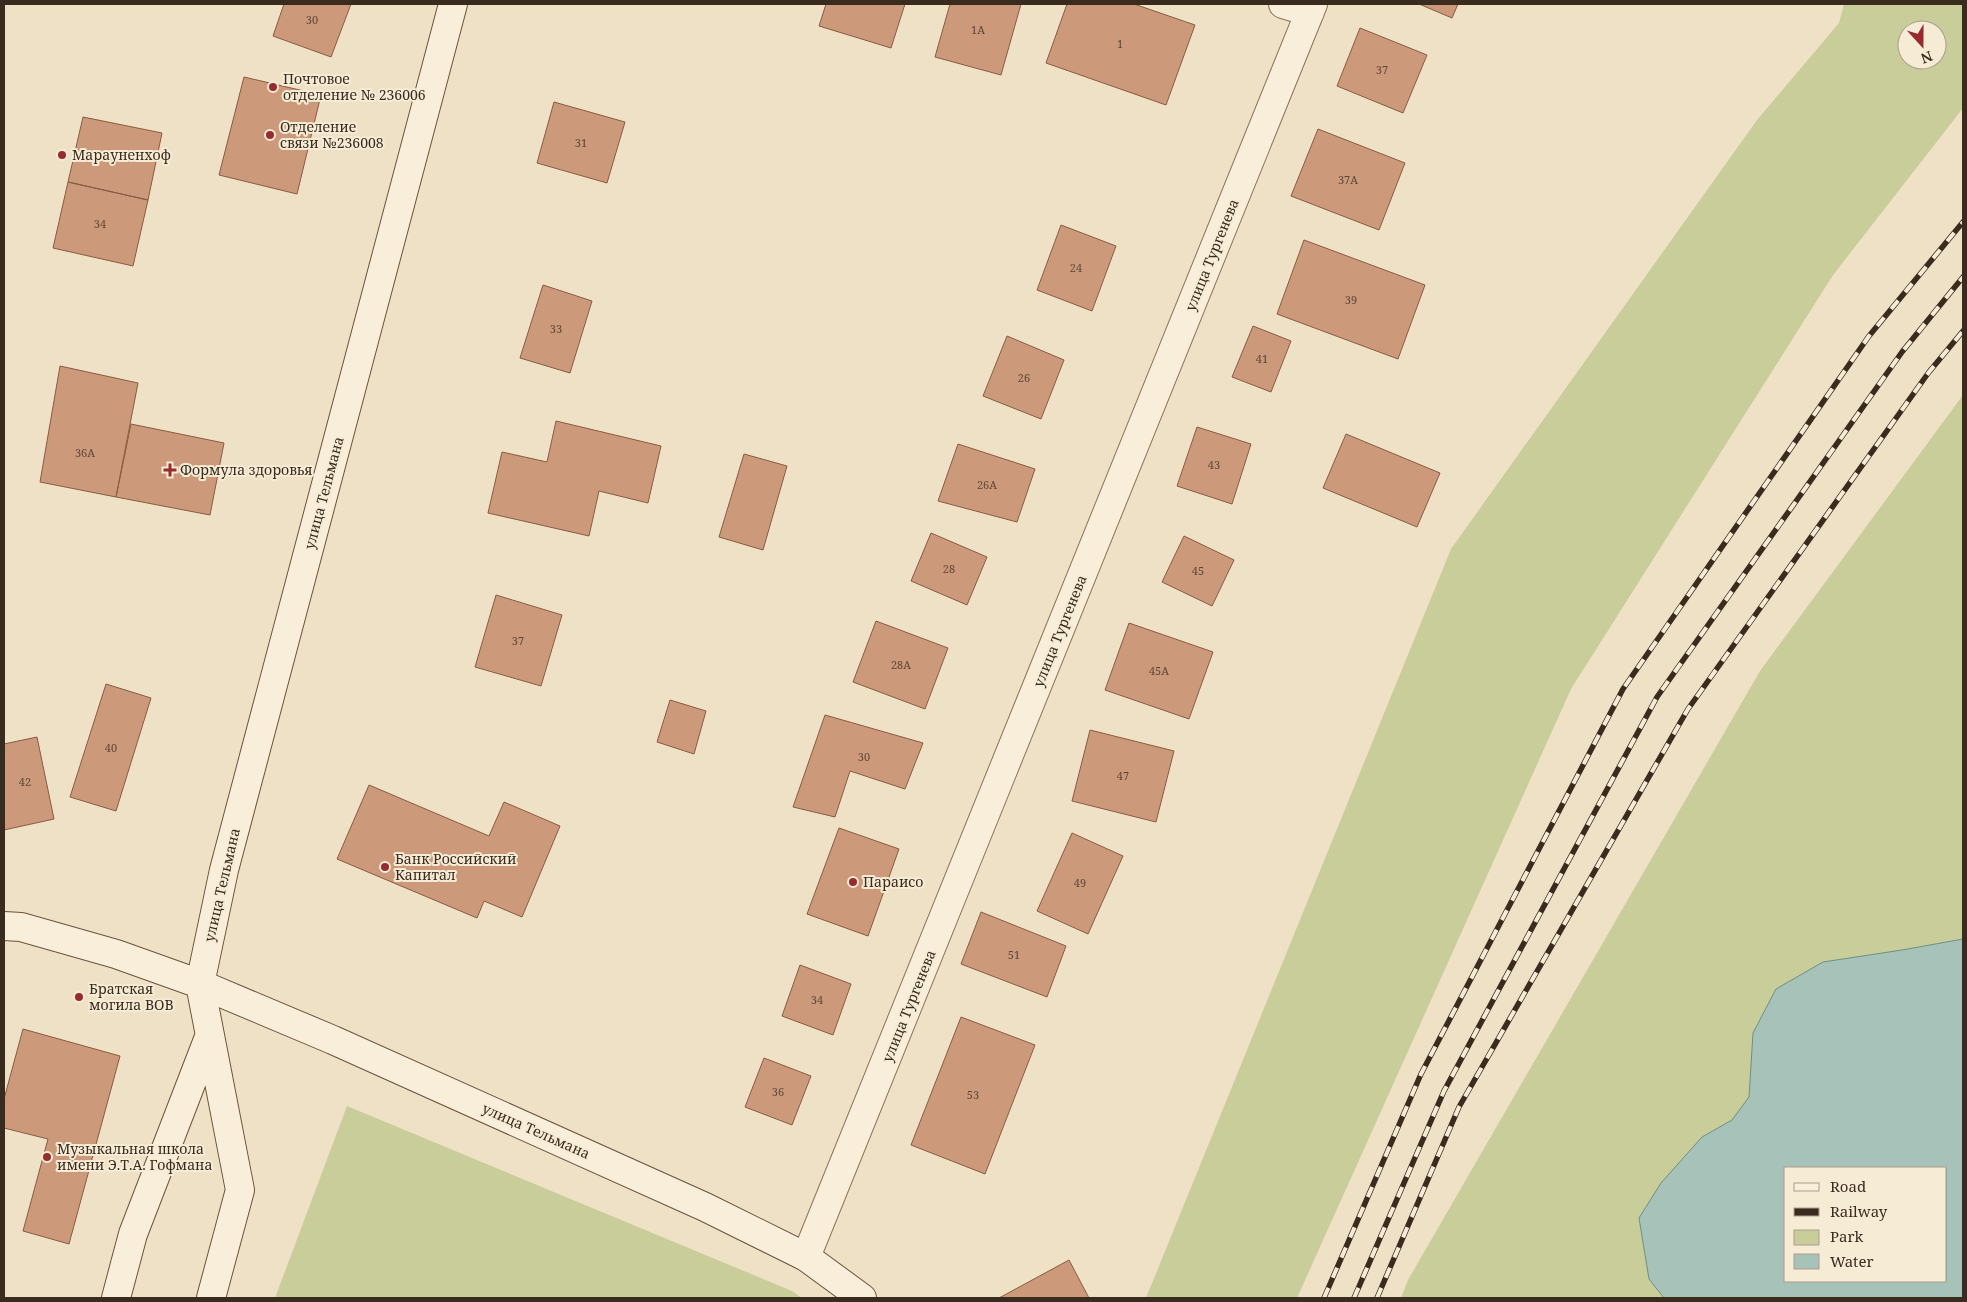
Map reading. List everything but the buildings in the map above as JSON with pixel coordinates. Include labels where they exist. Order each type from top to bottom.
[{"type":"street","name":"улица Тельмана","points":[[211,1298],[240,1190],[200,984],[224,870],[453,4]]},
{"type":"street","points":[[1283,4],[1312,8]]},
{"type":"street","name":"улица Тургенева","points":[[806,1258],[1312,8]]},
{"type":"street","name":"улица Тельмана","points":[[4,926],[21,927],[116,954],[200,984],[333,1040],[704,1207],[806,1258],[862,1298]]},
{"type":"street","points":[[116,1298],[133,1234],[210,1037]]},
{"type":"green space","points":[[1844,4],[1963,4],[1963,108],[1833,275],[1571,689],[1297,1298],[1146,1298],[1451,549],[1757,120],[1839,23]]},
{"type":"green space","points":[[1963,395],[1963,1298],[1401,1298],[1408,1280],[1760,671]]},
{"type":"green space","points":[[347,1106],[792,1291],[802,1298],[275,1298]]},
{"type":"water","points":[[1963,939],[1963,1298],[1664,1298],[1649,1279],[1639,1218],[1661,1183],[1702,1137],[1732,1120],[1749,1097],[1753,1033],[1776,989],[1823,962]]},
{"type":"railway","points":[[1324,1298],[1421,1074],[1623,689],[1869,336],[1963,222]]},
{"type":"railway","points":[[1354,1298],[1444,1091],[1657,697],[1902,352],[1963,277]]},
{"type":"railway","points":[[1377,1298],[1459,1107],[1688,709],[1929,372],[1963,331]]},
{"type":"place","name":"Почтовое отделение № 236006","points":[[273,87]]},
{"type":"place","name":"Отделение связи №236008","points":[[270,135]]},
{"type":"place","name":"Марауненхоф","points":[[62,155]]},
{"type":"place","name":"Формула здоровья","points":[[170,470]]},
{"type":"place","name":"Банк Российский Капитал","points":[[385,867]]},
{"type":"place","name":"Параисо","points":[[853,882]]},
{"type":"place","name":"Братская могила ВОВ","points":[[79,997]]},
{"type":"place","name":"Музыкальная школа имени Э.Т.А. Гофмана","points":[[47,1157]]}]
